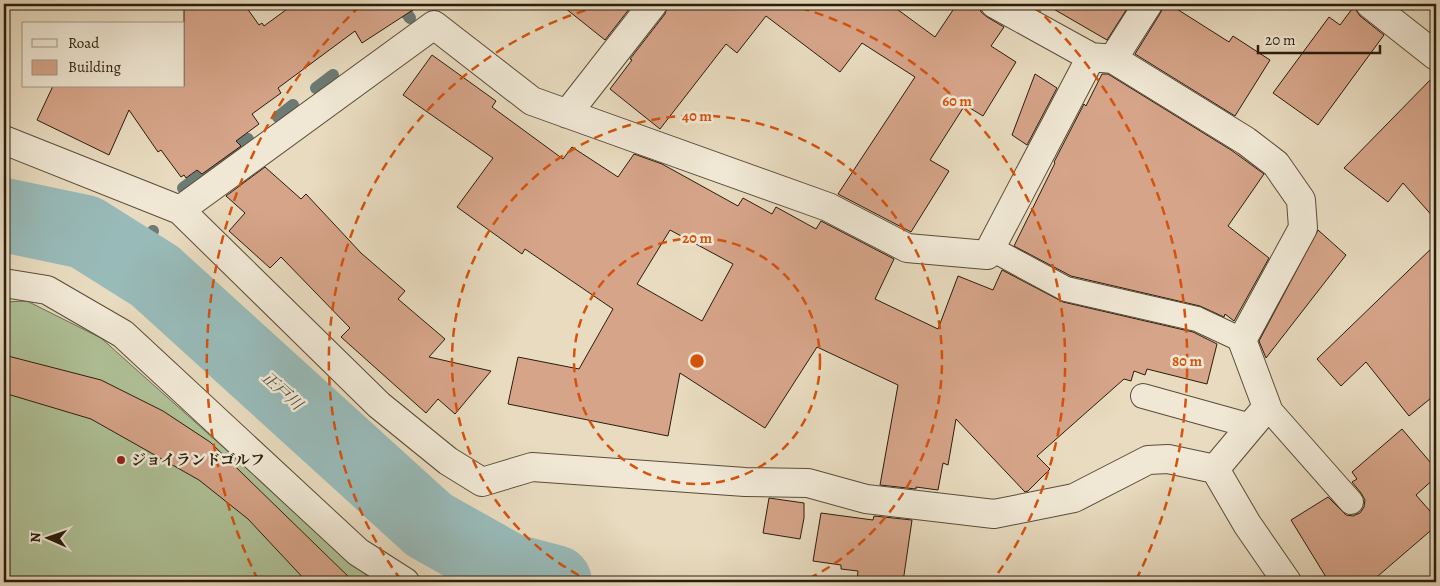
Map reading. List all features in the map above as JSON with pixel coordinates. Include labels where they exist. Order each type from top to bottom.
[{"type":"street","points":[[567,114],[653,4]]},
{"type":"street","points":[[995,4],[1102,58],[1246,141],[1276,164],[1301,200],[1303,228],[1242,340],[1259,417],[1215,469]]},
{"type":"street","points":[[180,210],[434,25],[532,101],[828,207],[907,248],[987,255],[1102,58],[1148,4]]},
{"type":"street","points":[[1370,4],[1436,56]]},
{"type":"street","points":[[4,140],[180,210],[379,405],[448,461],[482,482],[532,467],[745,482],[808,483],[866,499],[994,514],[1074,498],[1148,460],[1168,459],[1215,469],[1247,524],[1287,582]]},
{"type":"street","points":[[4,283],[47,290],[123,334],[358,552],[405,582]]},
{"type":"lane","points":[[990,248],[1066,289],[1197,319],[1242,340]]},
{"type":"lane","points":[[1143,396],[1259,417],[1351,502]]},
{"type":"green space","name":"ジョイランドゴルフ","points":[[27,301],[101,338],[374,582],[4,582],[4,302]]},
{"type":"building","points":[[184,4],[244,4],[259,25],[262,23],[264,26],[294,4],[422,4],[362,43],[355,31],[278,88],[281,93],[252,114],[259,124],[236,141],[241,146],[202,174],[197,170],[186,178],[184,175],[181,177],[161,150],[158,152],[129,110],[109,155],[37,120],[52,88],[185,88]]},
{"type":"building","points":[[560,4],[633,4],[605,40]]},
{"type":"building","points":[[668,4],[890,4],[935,37],[957,4],[979,4],[981,12],[1004,27],[991,46],[1016,62],[983,116],[965,105],[930,160],[949,171],[911,232],[838,194],[915,77],[862,43],[840,72],[766,16],[737,53],[726,44],[660,129],[610,89],[632,60],[630,59],[665,14]]},
{"type":"building","points":[[1045,4],[1130,4],[1107,40]]},
{"type":"building","points":[[1163,4],[1169,4],[1229,42],[1233,36],[1270,60],[1235,116],[1135,54],[1161,12]]},
{"type":"building","points":[[1355,5],[1360,16],[1384,35],[1318,125],[1273,93],[1329,17],[1340,25]]},
{"type":"building","points":[[432,55],[496,101],[492,107],[563,159],[572,147],[618,177],[634,154],[662,164],[738,206],[743,198],[772,214],[776,207],[816,229],[821,221],[894,259],[875,299],[938,329],[958,276],[993,290],[1002,270],[1063,302],[1193,332],[1217,344],[1207,384],[1147,369],[1145,375],[1134,371],[1131,381],[1124,379],[1037,456],[1050,469],[1025,492],[956,419],[948,465],[943,463],[938,490],[880,485],[898,385],[817,347],[765,428],[680,373],[668,436],[508,404],[518,357],[579,369],[613,309],[525,249],[522,254],[457,207],[493,158],[403,95]],"holes":[[[670,230],[733,264],[702,321],[637,284]]]},
{"type":"building","points":[[1035,74],[1057,88],[1027,145],[1012,135]]},
{"type":"building","points":[[1102,74],[1108,74],[1231,150],[1264,174],[1228,226],[1269,258],[1234,321],[1225,314],[1224,317],[1200,306],[1071,276],[1014,246],[1054,162]]},
{"type":"building","points":[[1436,74],[1436,220],[1403,183],[1388,202],[1344,168]]},
{"type":"building","points":[[265,167],[301,199],[306,194],[361,253],[405,291],[398,299],[445,339],[429,357],[491,371],[455,414],[438,399],[426,413],[341,337],[350,328],[281,257],[270,268],[229,231],[245,213],[226,196]]},
{"type":"building","points":[[1318,230],[1346,255],[1266,358],[1259,341]]},
{"type":"building","points":[[1436,244],[1436,394],[1409,416],[1366,362],[1341,386],[1317,359]]},
{"type":"building","points":[[4,355],[101,380],[163,411],[210,442],[354,582],[307,582],[248,519],[199,480],[91,419],[4,393]]},
{"type":"building","points":[[1402,429],[1436,469],[1436,477],[1416,495],[1436,518],[1436,526],[1371,582],[1329,582],[1291,520],[1328,497],[1346,515],[1353,516],[1360,513],[1364,507],[1365,500],[1352,482],[1357,479],[1352,472]]},
{"type":"building","points":[[769,498],[804,503],[804,518],[800,539],[763,533]]},
{"type":"building","points":[[821,513],[873,520],[874,516],[912,520],[903,582],[857,582],[858,571],[841,569],[841,565],[813,561]]},
{"type":"waterway","points":[[400,4],[410,18]]},
{"type":"waterway","points":[[316,88],[333,75]]},
{"type":"waterway","points":[[278,117],[293,105]]},
{"type":"waterway","points":[[183,188],[248,139]]},
{"type":"waterway","name":"正戸川","points":[[4,215],[85,232],[155,276],[429,525],[509,570],[555,582]]},
{"type":"waterway","points":[[132,261],[153,231]]},
{"type":"place","name":"ジョイランドゴルフ","points":[[121,460]]}]
